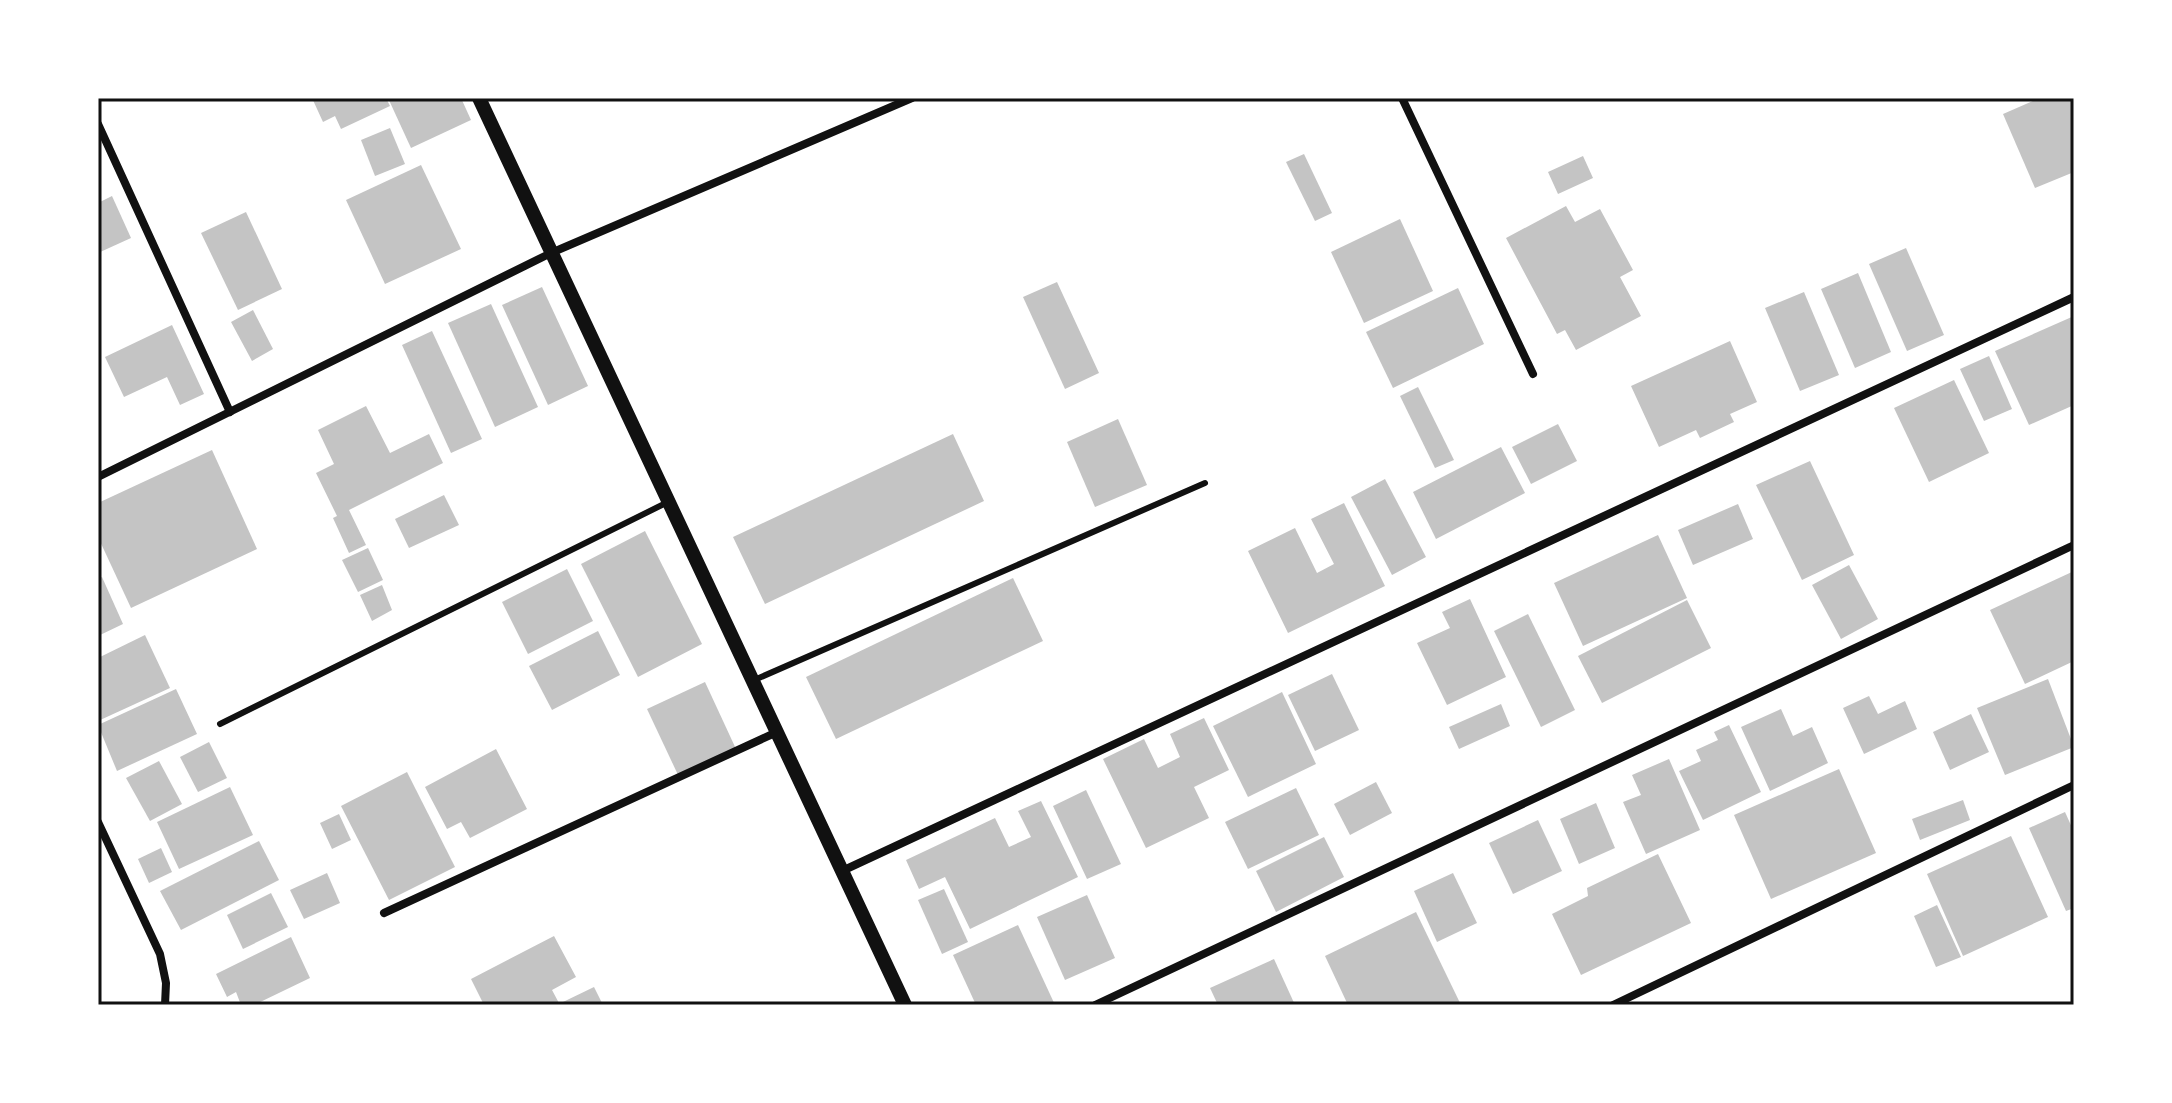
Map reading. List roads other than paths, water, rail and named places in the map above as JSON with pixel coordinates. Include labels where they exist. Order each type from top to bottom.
[{"type":"street","points":[[479,98],[905,1005]]},
{"type":"street","points":[[98,477],[551,253],[912,98]]},
{"type":"street","points":[[1402,98],[1533,374]]},
{"type":"street","points":[[98,124],[230,412]]},
{"type":"street","points":[[842,871],[2074,297]]},
{"type":"street","points":[[1095,1005],[2074,545]]},
{"type":"street","points":[[384,913],[777,732]]},
{"type":"street","points":[[1613,1005],[2074,785]]},
{"type":"street","points":[[98,822],[160,954],[166,983],[165,1005]]},
{"type":"lane","points":[[752,681],[1205,483]]},
{"type":"lane","points":[[220,724],[668,502]]}]
